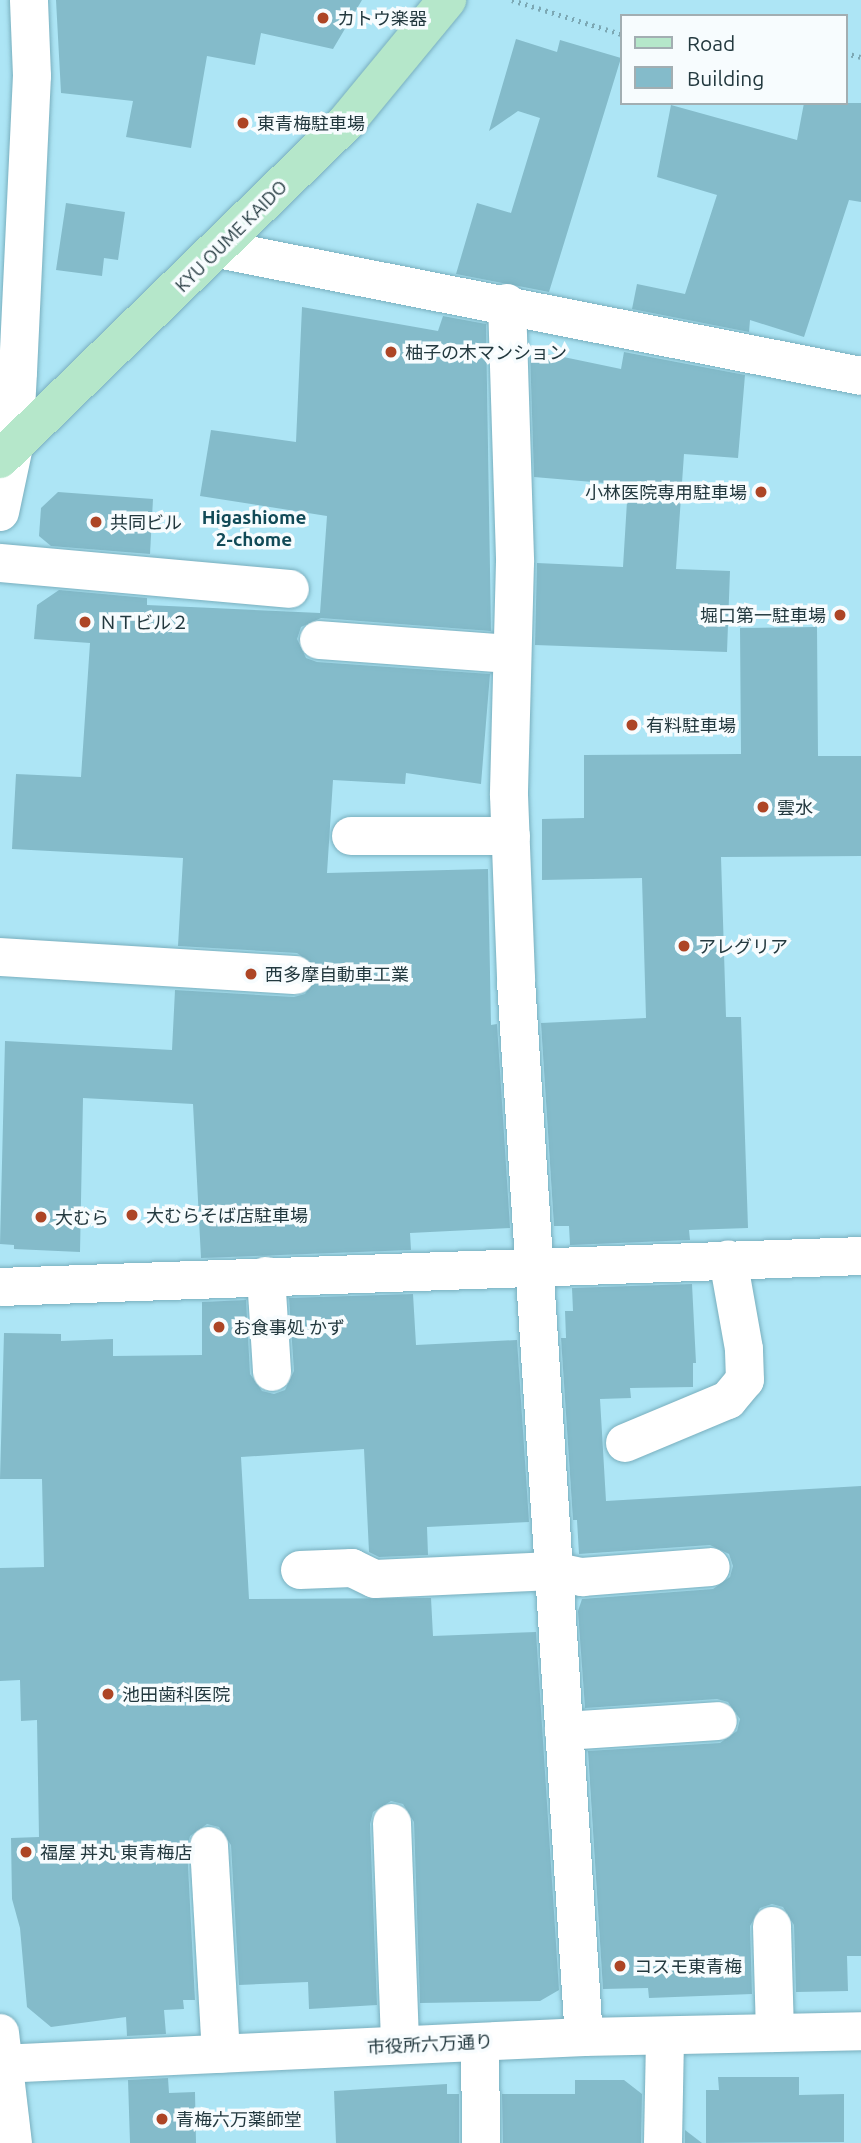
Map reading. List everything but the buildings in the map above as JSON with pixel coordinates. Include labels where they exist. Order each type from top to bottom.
[{"type":"main road","name":"KYU OUME KAIDO","points":[[7,453],[348,120],[416,43],[447,0]]},
{"type":"street","points":[[0,512],[7,453],[32,76],[29,0]]},
{"type":"street","points":[[218,249],[506,303],[861,376]]},
{"type":"street","points":[[506,303],[515,550],[511,654],[511,836],[533,1265],[583,2037]]},
{"type":"street","points":[[0,563],[290,589]]},
{"type":"street","points":[[319,640],[511,654]]},
{"type":"street","points":[[351,836],[511,836]]},
{"type":"street","points":[[0,957],[295,975]]},
{"type":"street","points":[[0,1287],[533,1265],[861,1256]]},
{"type":"street","points":[[625,1443],[728,1400],[745,1380],[744,1349],[728,1259]]},
{"type":"street","points":[[266,1276],[272,1372]]},
{"type":"street","points":[[300,1570],[352,1568],[375,1579],[553,1571],[582,1577],[711,1567]]},
{"type":"street","points":[[564,1731],[718,1721]]},
{"type":"street","points":[[392,1823],[400,2045]]},
{"type":"street","points":[[209,1846],[220,2054]]},
{"type":"street","points":[[772,1926],[775,2033]]},
{"type":"street","name":"市役所六万通り","points":[[2,2054],[220,2054],[583,2037],[861,2031]]},
{"type":"street","points":[[663,2143],[665,2036]]},
{"type":"street","points":[[480,2042],[481,2143]]},
{"type":"street","points":[[2,2054],[13,2143]]},
{"type":"path","points":[[512,0],[620,34]]},
{"type":"place","name":"カトウ楽器","points":[[323,18]]},
{"type":"place","name":"東青梅駐車場","points":[[243,123]]},
{"type":"place","name":"柚子の木マンション","points":[[391,352]]},
{"type":"place","name":"小林医院専用駐車場","points":[[761,492]]},
{"type":"place","name":"共同ビル","points":[[96,522]]},
{"type":"place","name":"堀口第一駐車場","points":[[840,615]]},
{"type":"place","name":"ＮＴビル２","points":[[85,622]]},
{"type":"place","name":"有料駐車場","points":[[632,725]]},
{"type":"place","name":"雲水","points":[[763,807]]},
{"type":"place","name":"アレグリア","points":[[684,946]]},
{"type":"place","name":"西多摩自動車工業","points":[[251,974]]},
{"type":"place","name":"大むらそば店駐車場","points":[[132,1215]]},
{"type":"place","name":"大むら","points":[[41,1217]]},
{"type":"place","name":"お食事処 かず","points":[[219,1327]]},
{"type":"place","name":"池田歯科医院","points":[[108,1694]]},
{"type":"place","name":"福屋 丼丸 東青梅店","points":[[26,1852]]},
{"type":"place","name":"コスモ東青梅","points":[[620,1966]]},
{"type":"place","name":"青梅六万薬師堂","points":[[162,2119]]},
{"type":"district","name":"Higashiome 2-chome","points":[[254,529]]}]
